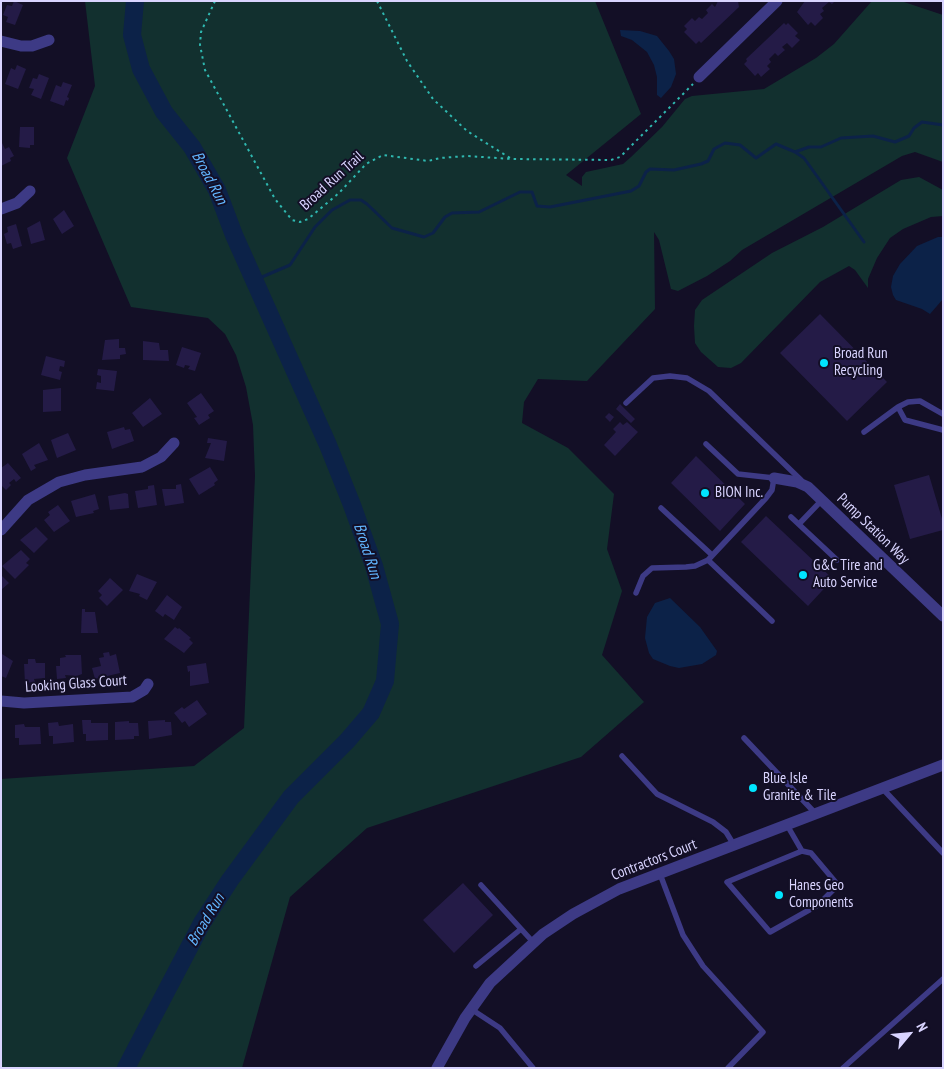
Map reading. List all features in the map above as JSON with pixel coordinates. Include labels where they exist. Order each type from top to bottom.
[{"type":"street","points":[[699,77],[778,1]]},
{"type":"street","points":[[1,40],[21,46],[32,46],[49,40]]},
{"type":"street","points":[[1,209],[16,203],[30,191]]},
{"type":"street","points":[[1,530],[28,500],[59,482],[85,475],[142,467],[161,457],[174,443]]},
{"type":"street","name":"Pump Station Way","points":[[774,478],[797,482],[808,487],[943,616]]},
{"type":"street","name":"Looking Glass Court","points":[[1,701],[24,703],[132,697],[148,684]]},
{"type":"street","name":"Contractors Court","points":[[437,1068],[471,1009],[490,983],[533,942],[573,914],[597,900],[660,874],[943,765]]},
{"type":"lane","points":[[626,404],[653,378],[670,376],[686,378],[709,391],[808,487]]},
{"type":"lane","points":[[864,432],[898,407],[908,402],[920,401],[943,414]]},
{"type":"lane","points":[[898,407],[905,420],[943,430]]},
{"type":"lane","points":[[636,593],[643,576],[652,568],[686,568],[696,566],[710,557],[772,490],[774,478],[738,474],[706,444]]},
{"type":"lane","points":[[799,524],[822,500]]},
{"type":"lane","points":[[662,508],[772,621]]},
{"type":"lane","points":[[791,516],[836,560]]},
{"type":"lane","points":[[744,738],[816,814]]},
{"type":"lane","points":[[622,756],[656,794],[713,822],[726,832],[734,845]]},
{"type":"lane","points":[[882,788],[943,853]]},
{"type":"lane","points":[[787,825],[802,851],[811,853],[838,885],[818,905],[770,932],[728,882],[802,851]]},
{"type":"lane","points":[[660,874],[683,935],[703,966],[763,1032],[728,1068]]},
{"type":"lane","points":[[481,885],[533,942]]},
{"type":"lane","points":[[476,966],[521,929]]},
{"type":"lane","points":[[843,1068],[943,979]]},
{"type":"lane","points":[[471,1009],[500,1028],[533,1068]]},
{"type":"path","name":"Broad Run Trail","points":[[215,1],[202,32],[201,57],[205,70],[275,199],[292,220],[300,222],[308,219],[339,194],[366,164],[384,155],[428,161],[467,156],[599,161],[620,157],[699,77]]},
{"type":"path","points":[[377,1],[407,61],[433,99],[467,131],[512,159]]},
{"type":"green space","points":[[85,1],[595,1],[641,114],[566,175],[582,186],[582,177],[586,172],[623,164],[662,127],[685,99],[692,96],[764,89],[816,58],[834,44],[872,1],[901,1],[943,15],[943,162],[915,152],[902,156],[742,250],[730,261],[707,276],[678,291],[671,289],[659,240],[654,232],[655,309],[587,381],[538,379],[524,402],[522,423],[568,448],[614,494],[607,549],[622,591],[602,655],[644,702],[581,757],[367,828],[290,897],[242,1068],[1,1068],[1,779],[194,766],[244,728],[255,476],[253,425],[246,387],[236,355],[225,334],[208,318],[131,307],[67,158],[95,86]]},
{"type":"green space","points":[[919,177],[943,190],[943,216],[931,217],[903,229],[890,238],[877,258],[868,279],[868,288],[855,270],[849,266],[820,282],[741,363],[731,368],[718,367],[701,352],[695,343],[694,326],[695,310],[702,300],[772,253],[823,227],[901,180]]},
{"type":"water","points":[[620,30],[640,31],[657,36],[674,59],[676,74],[671,87],[661,98],[657,95],[657,77],[654,65],[647,52],[632,40],[621,36]]},
{"type":"water","points":[[938,237],[943,237],[943,299],[930,314],[922,309],[896,300],[891,287],[893,276],[900,264],[917,246]]},
{"type":"water","points":[[670,598],[700,627],[717,651],[716,655],[702,664],[679,668],[653,659],[649,653],[645,638],[647,617],[655,603]]},
{"type":"building","points":[[14,1],[23,5],[15,25],[6,22],[8,17],[3,15],[7,5],[12,6]]},
{"type":"building","points":[[718,1],[738,1],[739,7],[701,43],[699,41],[696,44],[684,32],[687,29],[684,26],[692,18],[695,21],[699,17],[702,19],[708,13],[706,10],[712,4],[715,7]]},
{"type":"building","points":[[805,1],[835,1],[832,4],[829,2],[822,8],[824,11],[820,14],[823,18],[815,26],[811,22],[808,25],[797,12]]},
{"type":"building","points":[[784,23],[786,25],[788,23],[798,33],[795,36],[800,40],[792,48],[787,43],[782,47],[785,50],[778,56],[775,53],[769,59],[771,62],[767,66],[770,69],[761,77],[758,73],[755,76],[744,64],[747,61],[746,59]]},
{"type":"building","points":[[17,65],[26,69],[18,89],[5,84],[11,68],[15,70]]},
{"type":"building","points":[[39,74],[49,78],[41,99],[31,95],[34,89],[29,88],[33,78],[37,79]]},
{"type":"building","points":[[63,82],[72,85],[67,97],[69,98],[68,101],[66,100],[64,106],[50,101],[56,85],[61,87]]},
{"type":"building","points":[[20,127],[34,127],[34,145],[30,145],[30,148],[19,147]]},
{"type":"building","points":[[1,141],[5,149],[9,147],[14,156],[10,158],[11,161],[1,166]]},
{"type":"building","points":[[64,210],[74,226],[62,234],[53,219]]},
{"type":"building","points":[[40,221],[45,240],[31,244],[27,228]]},
{"type":"building","points":[[16,224],[22,246],[13,249],[11,243],[7,244],[4,234],[8,232],[7,227]]},
{"type":"building","points":[[820,314],[887,382],[847,421],[780,353]]},
{"type":"building","points":[[119,339],[119,348],[125,348],[126,354],[120,355],[120,359],[102,360],[105,340]]},
{"type":"building","points":[[143,341],[159,343],[160,350],[168,350],[169,361],[143,360]]},
{"type":"building","points":[[182,347],[201,353],[195,371],[188,369],[190,366],[185,365],[184,368],[176,365]]},
{"type":"building","points":[[46,356],[65,361],[64,367],[60,366],[59,371],[62,372],[60,380],[41,375]]},
{"type":"building","points":[[98,369],[117,371],[114,391],[96,389],[97,382],[101,383],[101,376],[97,375]]},
{"type":"building","points":[[61,388],[61,411],[43,412],[43,390]]},
{"type":"building","points":[[201,393],[214,411],[208,415],[210,418],[199,425],[194,418],[197,417],[187,403]]},
{"type":"building","points":[[150,398],[162,414],[143,427],[132,413]]},
{"type":"building","points":[[620,404],[635,419],[631,423],[616,409]]},
{"type":"building","points":[[609,413],[614,417],[610,422],[605,417]]},
{"type":"building","points":[[620,422],[623,425],[627,422],[638,432],[615,456],[604,445],[616,432],[613,429]]},
{"type":"building","points":[[124,427],[125,430],[130,429],[134,441],[112,449],[107,432]]},
{"type":"building","points":[[68,433],[76,450],[57,458],[51,440]]},
{"type":"building","points":[[208,438],[227,441],[224,461],[205,458],[211,443],[207,443]]},
{"type":"building","points":[[39,443],[48,460],[34,465],[36,468],[31,471],[22,454]]},
{"type":"building","points":[[696,456],[745,504],[720,531],[671,483]]},
{"type":"building","points":[[8,463],[21,478],[16,482],[14,479],[9,483],[11,485],[6,490],[1,485],[1,468]]},
{"type":"building","points":[[210,467],[218,480],[214,483],[215,485],[199,495],[189,479]]},
{"type":"building","points":[[929,475],[943,522],[943,530],[910,539],[894,485]]},
{"type":"building","points":[[181,484],[184,503],[165,506],[162,489],[176,489],[176,485]]},
{"type":"building","points":[[154,485],[157,505],[138,508],[135,491],[148,489],[148,486]]},
{"type":"building","points":[[95,494],[99,509],[93,511],[94,513],[76,517],[71,501]]},
{"type":"building","points":[[128,494],[129,508],[110,510],[108,496]]},
{"type":"building","points":[[58,505],[70,521],[54,532],[44,520],[50,515],[48,512]]},
{"type":"building","points":[[766,516],[833,579],[808,606],[741,542]]},
{"type":"building","points":[[36,527],[48,539],[34,553],[20,540]]},
{"type":"building","points":[[21,550],[30,559],[26,563],[29,565],[15,579],[2,566]]},
{"type":"building","points":[[137,574],[157,582],[147,600],[139,596],[140,594],[129,591]]},
{"type":"building","points":[[1,575],[9,583],[1,590]]},
{"type":"building","points":[[110,578],[123,590],[107,606],[99,598],[102,595],[98,591]]},
{"type":"building","points":[[167,595],[182,607],[174,620],[165,614],[163,617],[155,611]]},
{"type":"building","points":[[82,609],[85,609],[85,612],[95,612],[98,633],[81,633]]},
{"type":"building","points":[[175,627],[191,638],[189,639],[193,643],[184,653],[164,639]]},
{"type":"building","points":[[109,652],[110,656],[116,654],[120,673],[95,679],[92,668],[101,666],[99,658],[104,657],[103,653]]},
{"type":"building","points":[[2,654],[13,661],[6,678],[1,676]]},
{"type":"building","points":[[65,655],[81,655],[82,674],[77,676],[65,675],[66,678],[57,679],[56,666],[60,666],[60,658],[66,657]]},
{"type":"building","points":[[28,659],[35,659],[36,663],[45,663],[45,678],[34,679],[35,682],[25,683],[24,664],[28,664]]},
{"type":"building","points":[[206,663],[209,683],[190,686],[190,671],[188,672],[187,666]]},
{"type":"building","points":[[197,700],[207,714],[189,727],[185,721],[182,723],[174,713]]},
{"type":"building","points":[[82,720],[91,720],[91,723],[108,723],[108,740],[86,741],[86,734],[83,734]]},
{"type":"building","points":[[165,720],[165,722],[171,722],[172,735],[149,739],[148,721]]},
{"type":"building","points":[[129,721],[129,723],[138,723],[139,736],[134,736],[134,739],[115,740],[115,722]]},
{"type":"building","points":[[58,722],[59,726],[73,724],[74,742],[53,744],[53,736],[49,736],[48,723]]},
{"type":"building","points":[[24,724],[25,727],[40,727],[41,744],[19,745],[19,738],[15,738],[15,725]]},
{"type":"building","points":[[463,883],[493,915],[454,953],[423,920]]},
{"type":"waterway","name":"Broad Run","points":[[126,1068],[202,923],[230,880],[291,797],[347,741],[371,713],[385,681],[390,624],[374,566],[352,505],[328,445],[234,235],[217,190],[192,147],[164,112],[141,69],[132,35],[135,1]]},
{"type":"waterway","points":[[255,280],[290,265],[315,227],[332,210],[350,200],[361,200],[392,228],[424,237],[433,233],[445,217],[452,213],[479,212],[520,192],[532,192],[537,206],[550,207],[631,191],[639,186],[646,172],[650,169],[674,170],[701,164],[708,161],[714,149],[725,143],[740,145],[756,158],[776,144],[795,152],[809,147],[821,147],[841,138],[873,136],[895,142],[909,136],[914,128],[922,122],[943,125]]},
{"type":"waterway","points":[[795,152],[804,158],[864,242]]},
{"type":"place","name":"Broad Run Recycling","points":[[824,363]]},
{"type":"place","name":"BION Inc.","points":[[705,493]]},
{"type":"place","name":"G&C Tire and Auto Service","points":[[803,575]]},
{"type":"place","name":"Blue Isle Granite & Tile","points":[[753,788]]},
{"type":"place","name":"Hanes Geo Components","points":[[779,895]]}]
